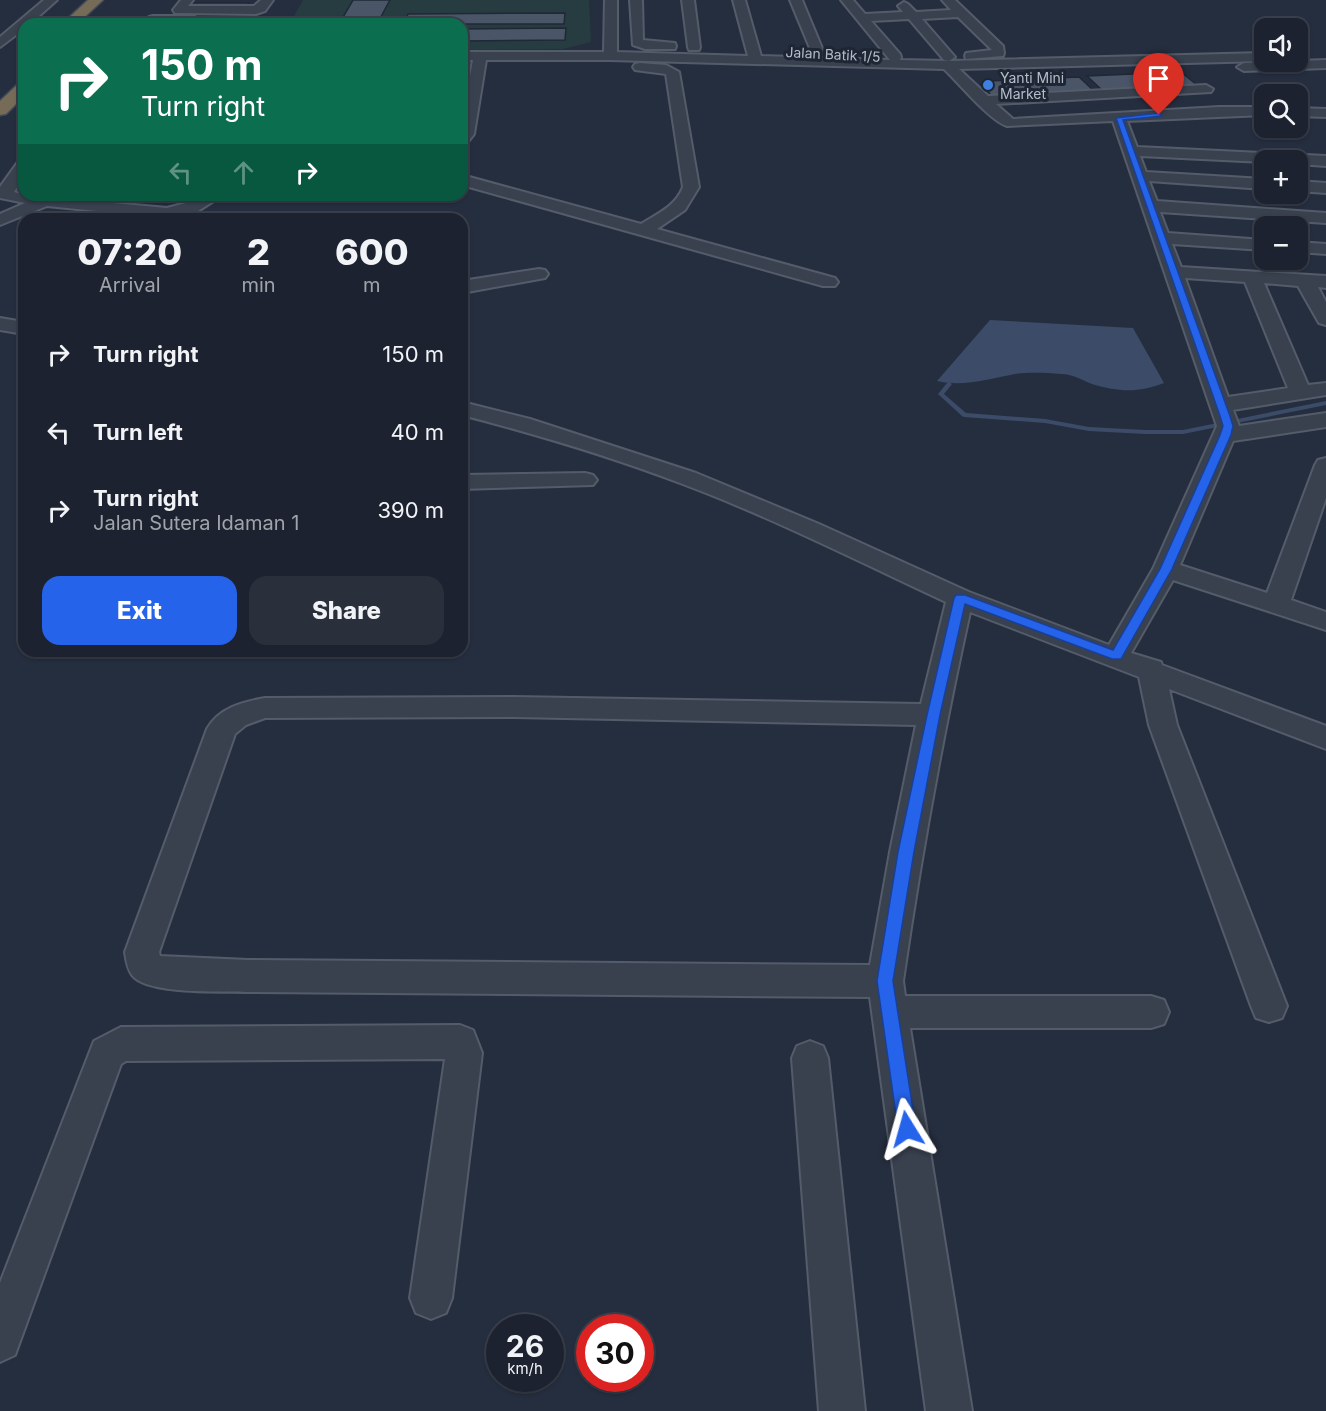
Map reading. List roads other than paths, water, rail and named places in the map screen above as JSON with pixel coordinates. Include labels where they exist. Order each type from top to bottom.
[{"type":"highway","points":[[79,18],[101,4]]},
{"type":"highway","points":[[93,18],[101,4]]},
{"type":"highway","points":[[0,89],[18,82]]},
{"type":"highway","points":[[0,111],[18,84]]},
{"type":"street","points":[[30,18],[51,0]]},
{"type":"street","points":[[187,0],[180,10],[256,10],[261,8],[267,0]]},
{"type":"street","points":[[610,56],[611,0]]},
{"type":"street","name":"Jalan Batik 1/5","points":[[636,0],[637,42],[645,45],[694,47],[754,55],[818,53],[949,61],[998,52],[998,49],[948,0]]},
{"type":"street","points":[[688,0],[694,47]]},
{"type":"street","points":[[739,0],[754,55]]},
{"type":"street","points":[[796,0],[818,53]]},
{"type":"street","points":[[847,0],[895,57]]},
{"type":"street","points":[[898,0],[913,15],[960,78],[1006,121],[1012,123],[1254,111]]},
{"type":"street","points":[[155,18],[165,7]]},
{"type":"street","points":[[863,18],[961,13]]},
{"type":"street","points":[[0,43],[18,28]]},
{"type":"street","points":[[468,64],[479,61],[610,56],[754,55],[1254,67]]},
{"type":"street","points":[[1308,56],[1326,56]]},
{"type":"street","points":[[468,58],[479,61],[653,67],[672,72],[691,187],[689,196],[683,203],[645,229]]},
{"type":"street","points":[[468,128],[479,61]]},
{"type":"street","points":[[1308,65],[1326,64]]},
{"type":"street","points":[[960,78],[1254,67]]},
{"type":"street","points":[[1192,68],[1219,111]]},
{"type":"street","points":[[1087,80],[1102,94]]},
{"type":"street","points":[[982,100],[1206,89]]},
{"type":"street","points":[[1308,113],[1326,114]]},
{"type":"street","points":[[1116,656],[1166,569],[1225,421],[1119,118]]},
{"type":"street","points":[[1131,151],[1326,161]]},
{"type":"street","points":[[18,173],[5,194],[18,199]]},
{"type":"street","points":[[1139,176],[1254,183]]},
{"type":"street","points":[[468,182],[829,282]]},
{"type":"street","points":[[1308,187],[1326,188]]},
{"type":"street","points":[[0,220],[44,201],[141,213]]},
{"type":"street","points":[[174,213],[204,201]]},
{"type":"street","points":[[1151,206],[1326,218]]},
{"type":"street","points":[[1161,238],[1254,244]]},
{"type":"street","points":[[1308,248],[1326,249]]},
{"type":"street","points":[[1174,272],[1326,282]]},
{"type":"street","points":[[468,286],[539,274]]},
{"type":"street","points":[[1252,277],[1301,394]]},
{"type":"street","points":[[1305,281],[1326,319]]},
{"type":"street","points":[[0,324],[18,327]]},
{"type":"street","points":[[1225,421],[1301,394],[1326,389]]},
{"type":"street","points":[[468,410],[522,424],[688,478],[810,529],[960,598],[1151,669],[1326,738]]},
{"type":"street","points":[[1225,421],[1326,420]]},
{"type":"street","points":[[1276,605],[1326,465]]},
{"type":"street","points":[[468,482],[585,480]]},
{"type":"street","points":[[1166,569],[1326,621]]},
{"type":"street","points":[[948,1411],[887,996],[906,852],[933,715],[960,598]]},
{"type":"street","points":[[1151,669],[1163,725],[1269,1006]]},
{"type":"street","points":[[933,715],[514,707],[265,708],[245,712],[232,718],[222,729],[142,952],[145,965],[157,972],[887,996],[1150,1012]]},
{"type":"street","points":[[0,1340],[107,1053],[121,1044],[460,1042],[464,1053],[431,1298]]},
{"type":"street","points":[[810,1058],[842,1411]]},
{"type":"water","points":[[990,320],[1133,328],[1164,383],[1137,390],[1120,390],[1092,384],[1065,374],[1038,373],[1015,374],[966,383],[937,381]]},
{"type":"waterway","points":[[949,384],[941,394],[964,415],[1045,421],[1089,429],[1145,432],[1183,432],[1326,403]]},
{"type":"place","name":"Yanti Mini Market","points":[[988,85]]}]
